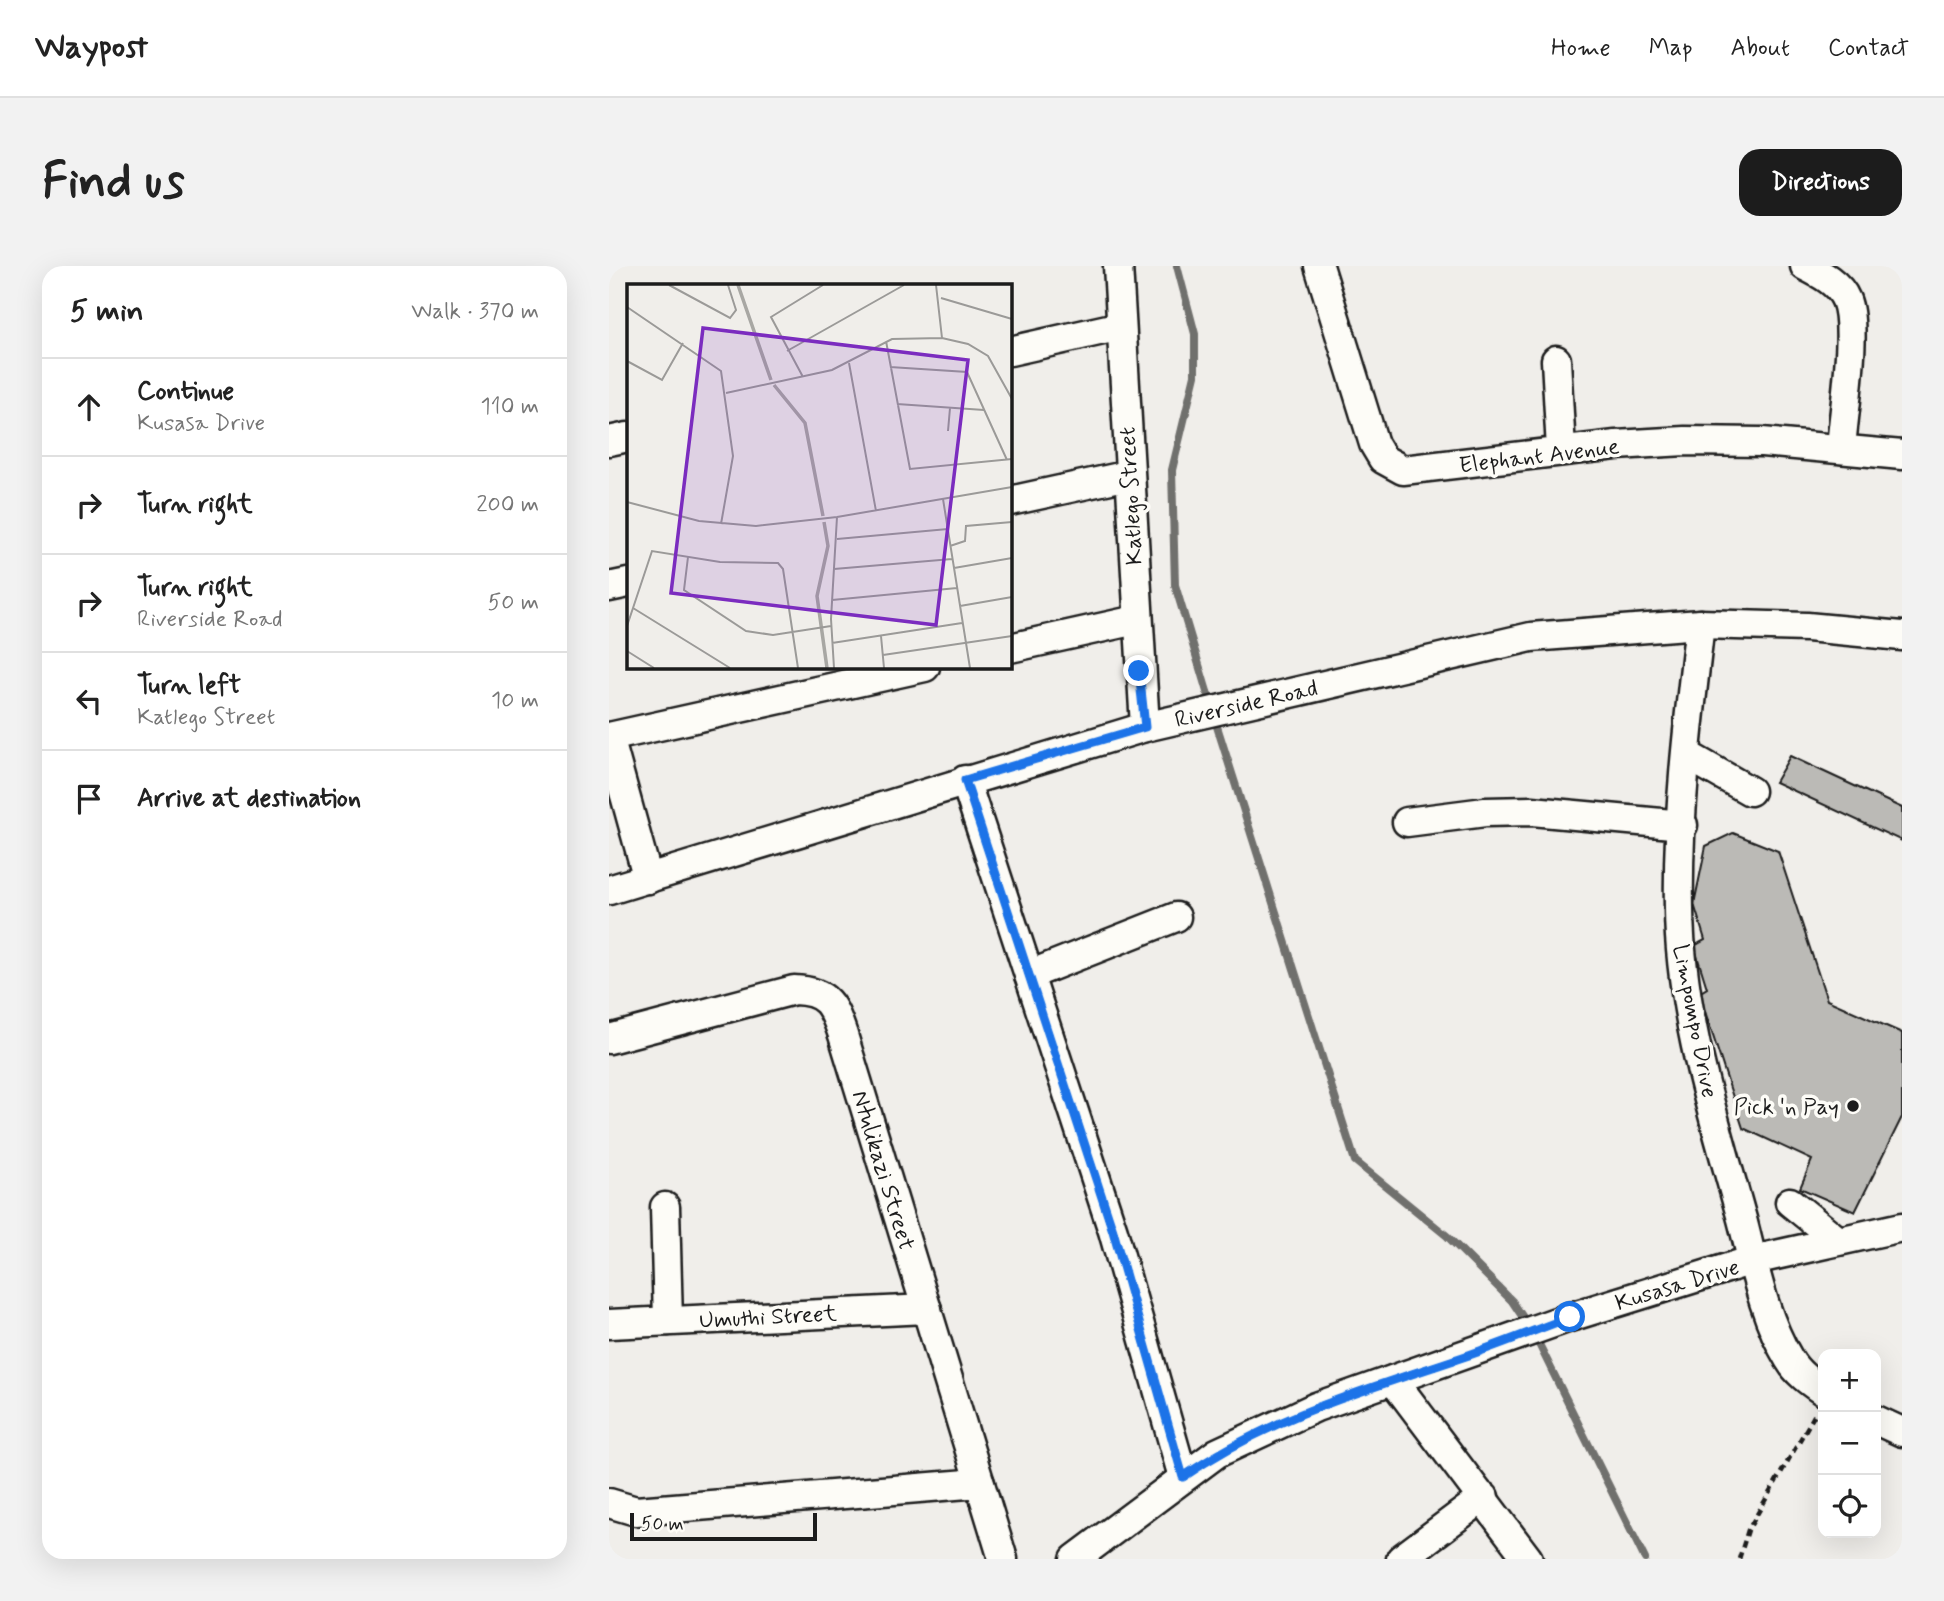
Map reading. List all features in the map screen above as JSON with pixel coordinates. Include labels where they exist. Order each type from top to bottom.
[{"type":"street","name":"Katlego Street","points":[[1118,266],[1136,620],[1145,727]]},
{"type":"street","name":"Elephant Avenue","points":[[1319,266],[1374,444],[1391,466],[1419,471],[1561,450],[1685,441],[1902,455]]},
{"type":"street","points":[[1805,266],[1825,276],[1839,288],[1849,314],[1841,449]]},
{"type":"street","points":[[1011,351],[1121,326]]},
{"type":"street","points":[[1556,360],[1561,450]]},
{"type":"street","points":[[609,441],[627,437]]},
{"type":"street","points":[[1011,501],[1129,475]]},
{"type":"street","points":[[609,587],[627,583]]},
{"type":"street","points":[[1011,648],[1136,620]]},
{"type":"street","name":"Riverside Road","points":[[609,890],[1145,727],[1531,637],[1700,624],[1807,627],[1902,636]]},
{"type":"street","name":"Limpompo Drive","points":[[1700,624],[1683,825],[1679,907],[1681,959],[1690,1015],[1753,1261],[1777,1336],[1790,1360],[1818,1398]]},
{"type":"street","points":[[648,879],[609,737],[920,668]]},
{"type":"street","points":[[1687,755],[1750,791]]},
{"type":"street","points":[[965,780],[1113,1231],[1183,1477]]},
{"type":"street","points":[[1407,822],[1485,812],[1532,811],[1683,825]]},
{"type":"street","points":[[1029,975],[1176,917]]},
{"type":"street","name":"Ntulikazi Street","points":[[609,1039],[794,990],[814,990],[827,1000],[843,1035],[1003,1559]]},
{"type":"street","points":[[1790,1202],[1837,1241]]},
{"type":"street","points":[[665,1207],[668,1321]]},
{"type":"street","name":"Kusasa Drive","points":[[1075,1559],[1217,1453],[1257,1433],[1393,1380],[1570,1317],[1753,1261],[1902,1227]]},
{"type":"street","name":"Umuthi Street","points":[[609,1324],[927,1309]]},
{"type":"street","points":[[1393,1380],[1484,1497],[1528,1559]]},
{"type":"street","points":[[1881,1422],[1902,1432]]},
{"type":"street","points":[[609,1503],[636,1511],[980,1483]]},
{"type":"street","points":[[1401,1559],[1484,1497]]},
{"type":"path","points":[[1739,1559],[1748,1530],[1818,1405]]},
{"type":"building","points":[[1790,756],[1902,808],[1902,841],[1775,782]]},
{"type":"building","points":[[1733,833],[1778,851],[1827,1000],[1902,1033],[1902,1117],[1855,1212],[1800,1188],[1812,1160],[1743,1128],[1699,993],[1707,988],[1694,946],[1705,940],[1694,904],[1706,846]]},
{"type":"waterway","points":[[1177,266],[1195,334],[1195,375],[1172,470],[1175,585],[1211,705]]},
{"type":"waterway","points":[[1214,717],[1355,1161],[1447,1236],[1512,1301],[1528,1325]]},
{"type":"waterway","points":[[1535,1336],[1645,1559]]},
{"type":"place","name":"Pick 'n Pay","points":[[1853,1106]]},
{"type":"route","points":[[1139,671],[1145,727],[965,780],[1113,1231],[1183,1477],[1217,1453],[1316,1407],[1570,1317]]}]
